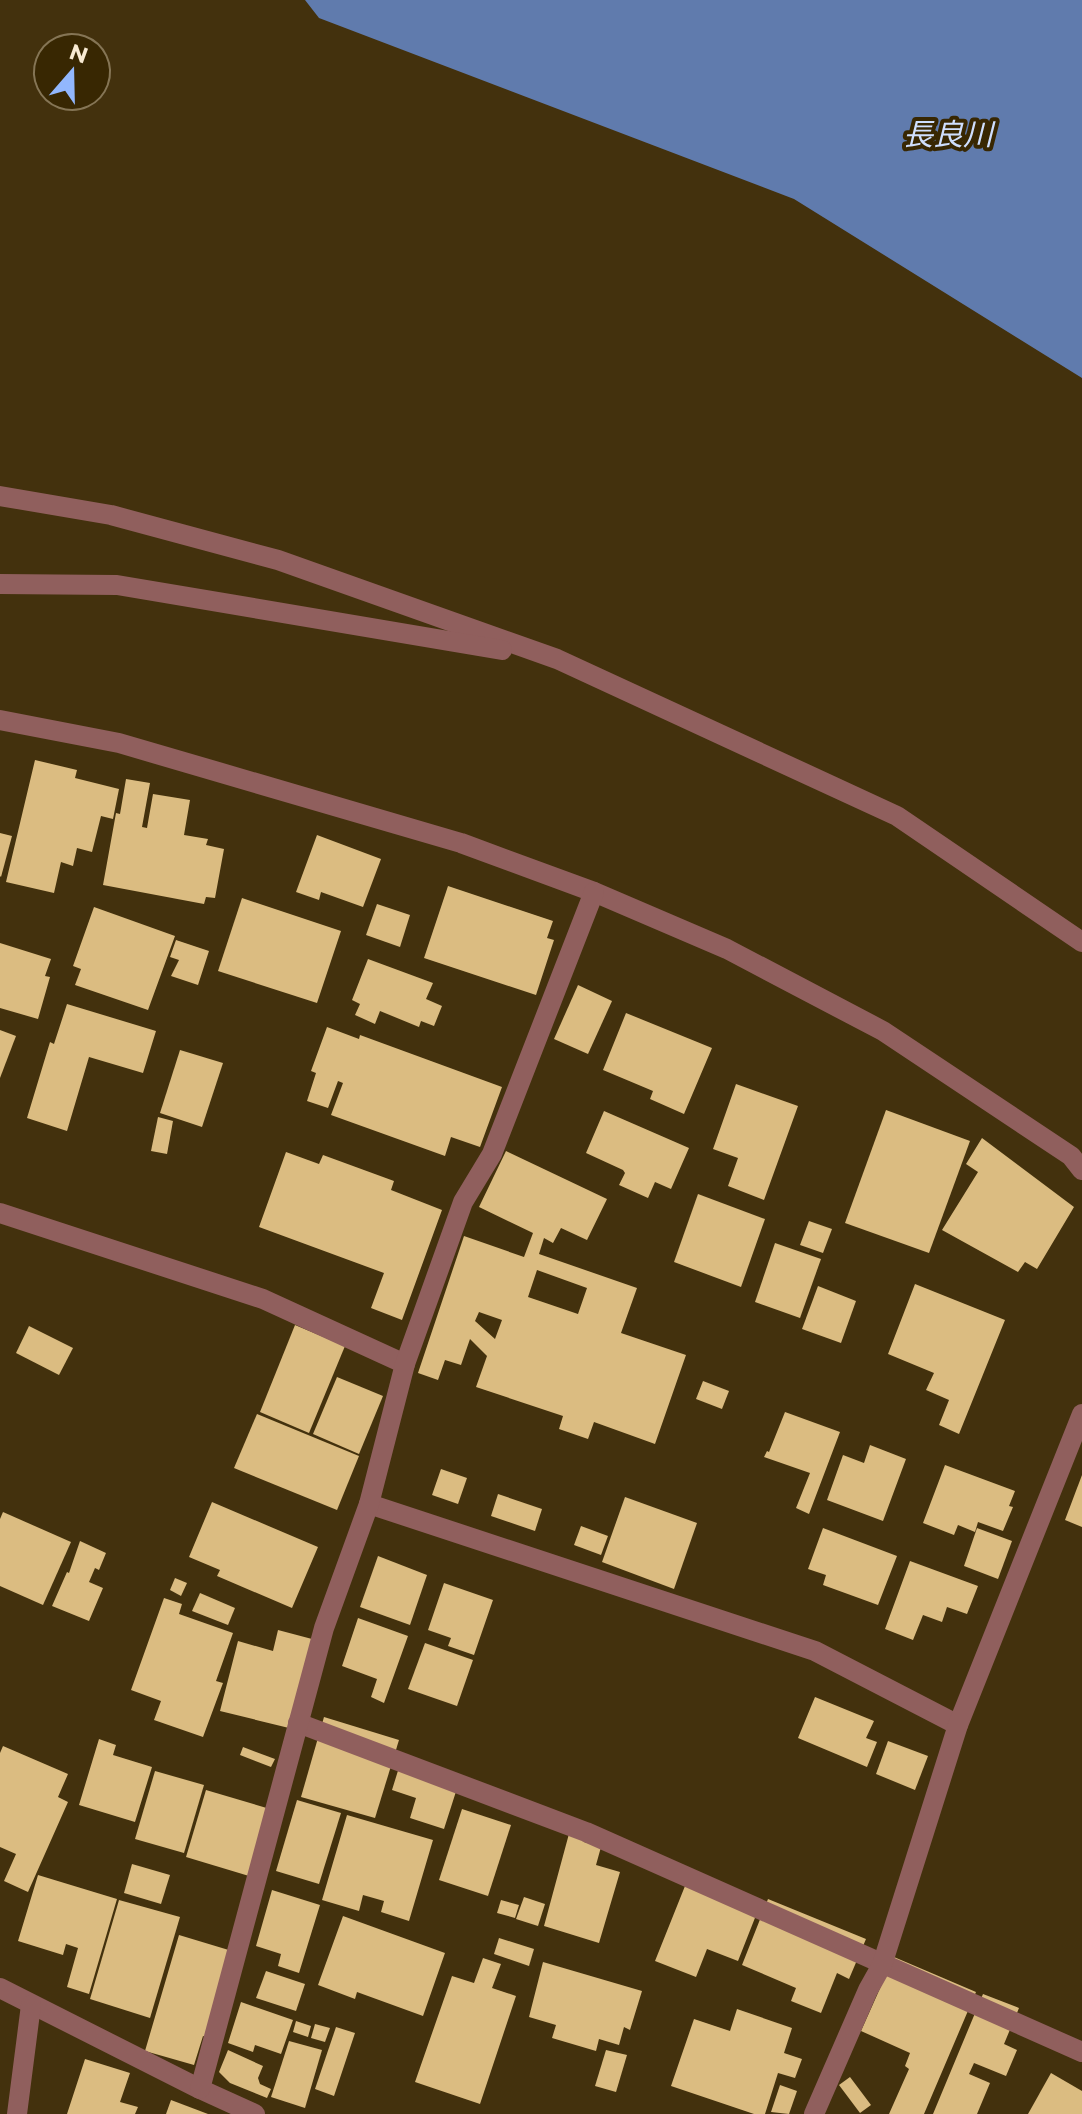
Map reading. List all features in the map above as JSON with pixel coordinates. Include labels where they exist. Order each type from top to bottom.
[{"type":"street","points":[[0,496],[111,515],[278,560],[557,659],[897,816],[1082,942]]},
{"type":"street","points":[[0,584],[117,585],[557,659]]},
{"type":"street","points":[[0,720],[134,747],[461,843],[594,892],[727,949],[883,1031],[1071,1156],[1082,1170]]},
{"type":"street","points":[[200,2089],[324,1628],[369,1504],[405,1364],[463,1202],[492,1154],[594,892]]},
{"type":"street","points":[[0,1213],[263,1299],[405,1364]]},
{"type":"street","points":[[814,2114],[882,1965],[958,1725],[1082,1414]]},
{"type":"street","points":[[369,1504],[815,1651],[958,1725]]},
{"type":"street","points":[[298,1723],[586,1832],[1082,2052]]},
{"type":"street","points":[[0,1988],[255,2114]]},
{"type":"street","points":[[17,2114],[31,2005]]},
{"type":"water","name":"長良川","points":[[305,0],[1082,0],[1082,378],[794,199],[319,18]]},
{"type":"building","points":[[35,760],[77,770],[75,778],[119,789],[113,819],[101,816],[92,852],[77,848],[73,866],[61,862],[54,893],[6,882]]},
{"type":"building","points":[[126,779],[150,783],[142,827],[147,828],[153,794],[190,800],[184,835],[208,839],[206,845],[224,849],[215,898],[206,897],[204,904],[103,885],[116,813],[120,814]]},
{"type":"building","points":[[0,833],[12,836],[1,877],[0,876]]},
{"type":"building","points":[[317,835],[381,859],[363,907],[321,892],[319,900],[296,892]]},
{"type":"building","points":[[448,886],[553,921],[547,938],[554,940],[536,995],[424,958]]},
{"type":"building","points":[[242,898],[341,931],[317,1003],[218,971]]},
{"type":"building","points":[[377,904],[410,915],[400,947],[366,935]]},
{"type":"building","points":[[94,907],[175,936],[148,1010],[75,985],[81,969],[73,966]]},
{"type":"building","points":[[176,940],[209,951],[198,985],[171,976],[179,960],[170,957]]},
{"type":"building","points":[[0,943],[51,959],[45,976],[50,977],[38,1019],[0,1008]]},
{"type":"building","points":[[368,959],[433,983],[426,999],[442,1006],[434,1026],[421,1021],[419,1027],[380,1011],[375,1024],[355,1015],[360,1004],[352,1000]]},
{"type":"building","points":[[578,985],[612,1001],[588,1054],[554,1039]]},
{"type":"building","points":[[67,1004],[156,1031],[143,1073],[89,1057],[67,1131],[27,1118],[50,1042],[54,1044]]},
{"type":"building","points":[[626,1013],[712,1048],[684,1114],[650,1099],[653,1091],[603,1070]]},
{"type":"building","points":[[327,1027],[359,1039],[360,1035],[502,1087],[480,1147],[451,1137],[445,1156],[331,1115],[343,1083],[338,1081],[328,1108],[307,1101],[316,1073],[311,1071]]},
{"type":"building","points":[[0,1030],[16,1036],[0,1078]]},
{"type":"building","points":[[180,1050],[223,1063],[202,1127],[160,1113]]},
{"type":"building","points":[[736,1084],[798,1106],[764,1200],[728,1186],[738,1158],[713,1149]]},
{"type":"building","points":[[886,1110],[970,1141],[929,1253],[845,1223]]},
{"type":"building","points":[[604,1111],[689,1148],[671,1189],[655,1182],[648,1198],[619,1185],[625,1173],[623,1170],[586,1153]]},
{"type":"building","points":[[158,1117],[173,1121],[167,1154],[151,1151]]},
{"type":"building","points":[[982,1138],[1074,1207],[1037,1269],[1025,1262],[1018,1272],[942,1230],[978,1172],[966,1164]]},
{"type":"building","points":[[506,1151],[607,1199],[587,1240],[561,1228],[553,1243],[544,1238],[539,1254],[637,1288],[621,1333],[686,1355],[655,1444],[594,1422],[588,1439],[559,1429],[563,1416],[476,1387],[487,1356],[470,1339],[461,1365],[445,1360],[438,1380],[418,1373],[464,1236],[524,1257],[533,1233],[479,1207]],"holes":[[[537,1270],[587,1288],[578,1314],[528,1297]],[[479,1312],[502,1320],[495,1339],[475,1321]]]},
{"type":"building","points":[[286,1152],[319,1164],[323,1155],[394,1181],[391,1190],[442,1210],[402,1320],[371,1308],[384,1273],[259,1227]]},
{"type":"building","points":[[698,1194],[765,1219],[741,1287],[674,1262]]},
{"type":"building","points":[[809,1221],[832,1229],[823,1253],[800,1245]]},
{"type":"building","points":[[775,1243],[821,1259],[800,1318],[755,1302]]},
{"type":"building","points":[[915,1284],[1005,1320],[959,1434],[939,1425],[949,1400],[926,1390],[934,1373],[888,1354]]},
{"type":"building","points":[[818,1286],[856,1301],[841,1343],[802,1329]]},
{"type":"building","points":[[295,1325],[345,1346],[309,1433],[260,1412]]},
{"type":"building","points":[[29,1326],[73,1348],[59,1375],[16,1353]]},
{"type":"building","points":[[337,1377],[383,1396],[359,1454],[313,1434]]},
{"type":"building","points":[[703,1381],[729,1391],[722,1409],[696,1399]]},
{"type":"building","points":[[785,1412],[840,1432],[809,1514],[796,1508],[810,1473],[764,1457],[769,1452]]},
{"type":"building","points":[[257,1414],[359,1456],[337,1510],[234,1468]]},
{"type":"building","points":[[870,1445],[906,1459],[883,1521],[827,1500],[843,1455],[864,1463]]},
{"type":"building","points":[[945,1465],[1015,1491],[1009,1506],[1013,1507],[1003,1531],[978,1522],[975,1532],[958,1525],[954,1535],[923,1523]]},
{"type":"building","points":[[441,1469],[467,1478],[458,1504],[432,1495]]},
{"type":"building","points":[[1082,1475],[1082,1527],[1065,1520]]},
{"type":"building","points":[[498,1494],[542,1509],[535,1531],[491,1516]]},
{"type":"building","points":[[625,1497],[697,1523],[674,1589],[602,1562]]},
{"type":"building","points":[[212,1502],[318,1547],[292,1608],[217,1576],[220,1570],[189,1557]]},
{"type":"building","points":[[3,1512],[71,1542],[43,1605],[0,1586],[0,1519]]},
{"type":"building","points":[[581,1526],[608,1536],[601,1555],[574,1545]]},
{"type":"building","points":[[823,1528],[897,1556],[878,1605],[823,1585],[826,1575],[808,1569]]},
{"type":"building","points":[[977,1528],[1012,1541],[998,1579],[964,1566]]},
{"type":"building","points":[[80,1541],[106,1553],[99,1570],[95,1568],[89,1582],[103,1588],[89,1621],[52,1606],[69,1573]]},
{"type":"building","points":[[378,1556],[427,1575],[410,1625],[360,1607]]},
{"type":"building","points":[[910,1561],[978,1586],[967,1614],[947,1607],[942,1622],[923,1615],[913,1640],[885,1629]]},
{"type":"building","points":[[175,1578],[187,1583],[181,1596],[170,1590]]},
{"type":"building","points":[[444,1583],[493,1600],[474,1655],[448,1646],[451,1638],[428,1630]]},
{"type":"building","points":[[200,1593],[235,1608],[228,1625],[192,1611]]},
{"type":"building","points":[[164,1598],[182,1604],[179,1614],[233,1633],[216,1681],[223,1683],[203,1737],[154,1720],[161,1701],[131,1690]]},
{"type":"building","points":[[358,1618],[408,1636],[384,1703],[371,1697],[377,1679],[342,1666]]},
{"type":"building","points":[[278,1630],[312,1639],[289,1728],[220,1711],[238,1641],[273,1651]]},
{"type":"building","points":[[425,1643],[473,1660],[457,1706],[408,1689]]},
{"type":"building","points":[[815,1697],[874,1721],[866,1738],[877,1742],[867,1767],[798,1738]]},
{"type":"building","points":[[324,1717],[399,1740],[375,1818],[301,1797]]},
{"type":"building","points":[[99,1739],[116,1745],[113,1755],[152,1767],[135,1822],[79,1805]]},
{"type":"building","points":[[888,1741],[928,1756],[915,1790],[876,1774]]},
{"type":"building","points":[[3,1746],[68,1774],[58,1797],[68,1802],[28,1892],[4,1881],[16,1854],[0,1847],[0,1753]]},
{"type":"building","points":[[243,1747],[275,1759],[271,1767],[240,1755]]},
{"type":"building","points":[[401,1761],[460,1779],[444,1829],[410,1818],[416,1798],[392,1790]]},
{"type":"building","points":[[155,1771],[204,1785],[184,1853],[135,1839]]},
{"type":"building","points":[[206,1790],[270,1809],[249,1876],[186,1857]]},
{"type":"building","points":[[297,1800],[341,1813],[319,1884],[276,1871]]},
{"type":"building","points":[[462,1809],[511,1825],[488,1896],[439,1880]]},
{"type":"building","points":[[347,1815],[433,1840],[409,1921],[381,1912],[384,1901],[363,1895],[359,1911],[322,1900]]},
{"type":"building","points":[[573,1819],[590,1824],[584,1842],[601,1847],[596,1865],[620,1872],[599,1943],[544,1926]]},
{"type":"building","points":[[132,1864],[170,1875],[161,1904],[124,1893]]},
{"type":"building","points":[[691,1871],[762,1900],[738,1961],[707,1949],[696,1977],[655,1961]]},
{"type":"building","points":[[38,1875],[117,1899],[89,1994],[67,1987],[78,1948],[66,1944],[63,1955],[18,1941]]},
{"type":"building","points":[[272,1890],[320,1905],[299,1973],[278,1966],[281,1954],[256,1946]]},
{"type":"building","points":[[524,1897],[545,1904],[538,1926],[516,1919]]},
{"type":"building","points":[[768,1899],[866,1939],[849,1979],[837,1973],[821,2013],[791,2001],[796,1988],[742,1965]]},
{"type":"building","points":[[119,1900],[180,1917],[150,2018],[90,1999]]},
{"type":"building","points":[[501,1900],[519,1905],[515,1918],[497,1913]]},
{"type":"building","points":[[343,1916],[445,1953],[423,2016],[357,1992],[355,1999],[318,1985]]},
{"type":"building","points":[[179,1935],[232,1951],[206,2037],[203,2036],[194,2065],[145,2051]]},
{"type":"building","points":[[499,1938],[534,1949],[529,1966],[494,1954]]},
{"type":"building","points":[[894,1957],[976,1992],[924,2114],[889,2114],[909,2069],[905,2066],[910,2053],[861,2031]]},
{"type":"building","points":[[483,1958],[501,1964],[492,1988],[516,1996],[480,2104],[415,2082],[452,1976],[474,1983]]},
{"type":"building","points":[[543,1962],[642,1991],[630,2030],[624,2027],[619,2045],[599,2039],[596,2051],[552,2038],[556,2025],[529,2017]]},
{"type":"building","points":[[266,1971],[305,1984],[296,2011],[256,1998]]},
{"type":"building","points":[[983,1994],[1019,2008],[1004,2044],[1017,2050],[1006,2076],[974,2063],[969,2074],[990,2083],[977,2114],[933,2114]]},
{"type":"building","points":[[241,2002],[293,2020],[281,2054],[255,2045],[253,2052],[228,2043]]},
{"type":"building","points":[[737,2009],[792,2028],[784,2053],[802,2059],[795,2078],[778,2073],[765,2114],[754,2114],[671,2086],[694,2019],[730,2031]]},
{"type":"building","points":[[296,2021],[311,2026],[308,2037],[293,2032]]},
{"type":"building","points":[[315,2024],[330,2028],[325,2042],[311,2038]]},
{"type":"building","points":[[336,2027],[355,2033],[334,2096],[315,2089]]},
{"type":"building","points":[[289,2041],[322,2050],[305,2108],[271,2097]]},
{"type":"building","points":[[228,2050],[263,2066],[258,2078],[260,2084],[271,2089],[267,2098],[230,2083],[219,2072]]},
{"type":"building","points":[[606,2050],[627,2055],[616,2092],[595,2086]]},
{"type":"building","points":[[85,2059],[130,2073],[120,2102],[138,2107],[135,2114],[67,2114]]},
{"type":"building","points":[[1051,2073],[1082,2091],[1082,2114],[1028,2114]]},
{"type":"building","points":[[850,2077],[871,2105],[860,2113],[839,2085]]},
{"type":"building","points":[[780,2085],[797,2091],[789,2114],[771,2112]]},
{"type":"building","points":[[171,2100],[208,2114],[166,2114]]}]
